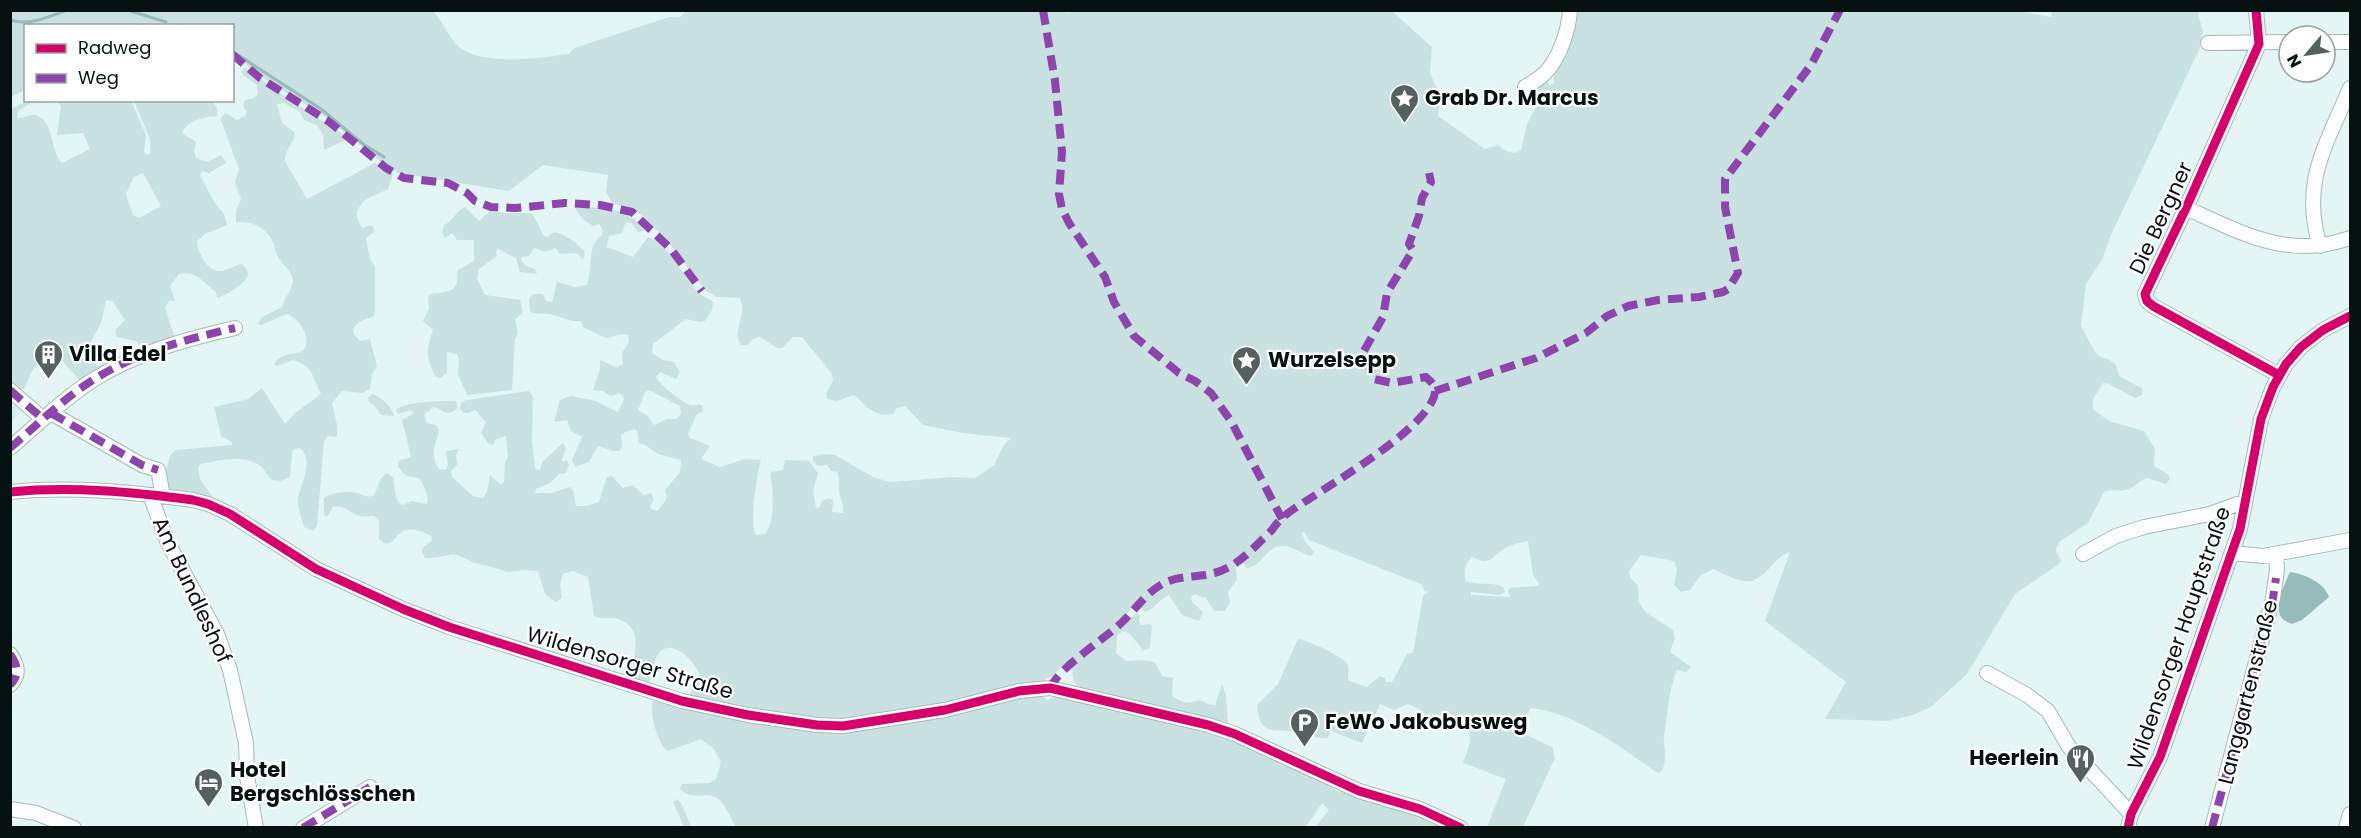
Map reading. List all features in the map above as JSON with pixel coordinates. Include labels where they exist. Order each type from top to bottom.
[{"type":"street","points":[[1525,87],[1546,73],[1553,62],[1565,33],[1570,10]]},
{"type":"street","name":"Die Bergner","points":[[2256,10],[2259,44],[2145,294],[2147,301],[2153,306],[2279,375]]},
{"type":"street","points":[[2208,43],[2277,43]]},
{"type":"street","points":[[2320,246],[2314,223],[2315,176],[2323,148],[2350,88]]},
{"type":"street","points":[[2186,208],[2266,242],[2294,247],[2320,246],[2350,238]]},
{"type":"street","name":"Wildensorger Hauptstraße","points":[[2129,821],[2160,757],[2232,553],[2245,505],[2261,419],[2279,375],[2292,357],[2312,337],[2350,316]]},
{"type":"street","points":[[10,448],[92,381],[143,355],[186,340],[235,328]]},
{"type":"street","points":[[10,390],[47,416]]},
{"type":"street","name":"Am Bundleshof","points":[[47,416],[158,470],[156,496],[168,543],[217,634],[230,670],[246,742],[247,776],[256,828]]},
{"type":"street","name":"Wildensorger Straße","points":[[10,492],[66,488],[194,500],[220,509],[316,569],[403,609],[449,627],[682,701],[748,715],[817,725],[843,726],[945,710],[1019,692],[1050,688],[1208,725],[1235,734],[1359,791],[1420,809],[1461,828]]},
{"type":"street","points":[[2083,554],[2116,536],[2144,527],[2210,514],[2237,504],[2245,505]]},
{"type":"street","points":[[2232,553],[2249,556],[2276,555],[2350,540]]},
{"type":"street","name":"Langgartenstraße","points":[[2212,828],[2273,598],[2277,570],[2276,555]]},
{"type":"street","points":[[10,654],[18,671],[17,677],[10,685]]},
{"type":"street","points":[[1987,673],[2028,695],[2048,711],[2069,747],[2129,821]]},
{"type":"street","points":[[303,828],[370,787]]},
{"type":"street","points":[[10,809],[36,813],[74,828]]},
{"type":"street","points":[[2346,828],[2350,814]]},
{"type":"shaded area","points":[[1065,10],[1065,13],[1090,10],[1392,11],[1432,47],[1430,73],[1441,97],[1438,116],[1485,149],[1498,145],[1512,153],[1521,150],[1527,124],[1540,99],[1538,84],[1546,80],[1550,85],[1554,83],[1554,72],[1571,11],[2013,10],[2051,17],[2052,12],[2037,11],[2200,11],[2198,14],[2203,31],[2199,50],[2111,235],[2102,260],[2086,284],[2081,326],[2095,352],[2116,365],[2119,376],[2143,389],[2142,395],[2135,398],[2103,383],[2093,399],[2093,409],[2109,421],[2144,431],[2155,449],[2154,466],[2168,474],[2170,479],[2166,484],[2147,478],[2126,490],[2104,492],[2088,523],[2059,542],[2056,550],[2061,561],[2059,564],[2015,594],[1967,674],[1932,706],[1913,715],[1888,721],[1825,719],[1846,682],[1765,621],[1790,552],[1751,581],[1736,579],[1713,569],[1701,575],[1690,590],[1681,592],[1674,585],[1677,570],[1674,561],[1641,555],[1629,571],[1630,577],[1638,586],[1639,602],[1645,612],[1673,630],[1675,638],[1670,652],[1691,667],[1686,672],[1677,670],[1672,686],[1664,736],[1663,769],[1660,773],[1656,772],[1580,723],[1547,711],[1530,708],[1521,732],[1552,747],[1555,758],[1523,827],[1487,827],[1506,779],[1463,763],[1470,742],[1468,729],[1453,726],[1435,729],[1421,710],[1408,704],[1394,710],[1380,704],[1362,743],[1331,731],[1328,738],[1323,738],[1271,730],[1263,725],[1259,718],[1257,705],[1278,684],[1298,639],[1335,654],[1346,663],[1348,680],[1367,687],[1380,676],[1384,677],[1386,682],[1392,682],[1407,654],[1413,653],[1423,596],[1428,592],[1424,591],[1423,585],[1309,540],[1304,532],[1302,533],[1304,540],[1314,552],[1311,556],[1290,547],[1277,547],[1256,564],[1246,568],[1238,556],[1235,561],[1237,579],[1228,592],[1230,602],[1225,611],[1214,611],[1206,598],[1194,594],[1191,597],[1192,602],[1203,612],[1199,621],[1182,615],[1169,595],[1145,612],[1135,603],[1122,620],[1126,621],[1137,613],[1140,616],[1141,625],[1150,624],[1152,626],[1150,648],[1143,650],[1129,633],[1122,631],[1117,636],[1116,653],[1126,661],[1155,662],[1162,676],[1173,678],[1172,695],[1183,702],[1201,700],[1215,705],[1222,684],[1226,695],[1228,725],[1337,791],[1414,811],[1448,827],[1315,827],[1329,810],[1322,803],[1305,828],[736,827],[720,800],[708,795],[684,793],[680,789],[682,784],[709,783],[716,779],[721,762],[714,749],[701,739],[668,751],[660,742],[655,728],[652,713],[653,701],[688,698],[701,678],[699,672],[684,654],[671,648],[665,649],[657,656],[648,684],[633,679],[636,647],[633,631],[621,620],[594,616],[588,577],[573,571],[563,574],[560,584],[562,598],[556,602],[545,594],[538,571],[509,572],[475,563],[454,554],[425,558],[423,547],[432,541],[431,536],[423,532],[406,530],[392,542],[386,544],[379,539],[379,521],[374,516],[359,516],[337,506],[333,507],[327,517],[324,515],[324,498],[346,492],[372,496],[387,473],[393,477],[396,497],[400,504],[412,501],[427,504],[427,494],[419,478],[406,476],[398,467],[399,461],[411,457],[402,420],[414,413],[410,410],[398,414],[396,410],[415,403],[456,401],[458,408],[450,412],[434,407],[424,414],[427,423],[436,425],[439,430],[434,458],[439,469],[446,470],[448,465],[446,451],[459,449],[456,455],[457,465],[451,471],[452,477],[473,496],[483,498],[487,492],[490,475],[501,485],[504,482],[505,462],[508,457],[506,436],[496,439],[493,445],[488,443],[481,433],[486,422],[475,410],[463,413],[460,409],[461,403],[466,400],[529,391],[533,397],[532,441],[535,469],[540,470],[542,462],[563,443],[566,448],[562,460],[563,462],[567,460],[569,465],[566,473],[559,474],[550,483],[536,489],[535,493],[551,493],[570,487],[573,490],[576,506],[587,506],[599,502],[607,477],[612,476],[623,488],[633,485],[643,495],[651,493],[654,500],[650,506],[651,509],[658,511],[667,498],[665,490],[680,472],[681,460],[658,454],[639,443],[637,431],[634,429],[621,434],[622,447],[619,451],[598,446],[589,462],[575,467],[572,460],[582,437],[571,431],[567,420],[554,422],[560,400],[571,396],[596,401],[618,412],[624,399],[620,393],[610,396],[603,391],[593,390],[600,369],[600,360],[616,367],[623,364],[622,353],[629,342],[628,335],[622,334],[606,338],[583,327],[581,321],[530,311],[529,299],[533,294],[543,294],[546,301],[552,302],[557,282],[575,287],[587,285],[592,251],[603,230],[599,224],[594,226],[585,221],[575,207],[614,210],[631,217],[644,231],[638,232],[632,224],[626,222],[622,233],[609,236],[607,247],[633,257],[648,237],[658,242],[695,289],[713,301],[712,310],[705,321],[686,319],[653,344],[652,353],[663,360],[674,362],[680,372],[676,379],[660,372],[656,377],[682,401],[691,405],[700,404],[703,407],[703,411],[696,415],[688,434],[690,438],[710,446],[701,459],[720,467],[745,459],[761,460],[753,510],[756,535],[765,534],[771,522],[773,506],[770,475],[771,472],[783,470],[785,460],[809,461],[818,473],[813,491],[816,508],[819,508],[822,501],[830,498],[833,501],[832,512],[843,513],[837,472],[831,471],[827,465],[818,466],[813,461],[813,456],[835,455],[873,477],[890,482],[953,477],[975,478],[994,465],[1004,445],[1011,438],[962,433],[923,425],[905,406],[897,408],[893,414],[876,413],[854,395],[837,401],[827,399],[826,394],[833,380],[832,374],[802,337],[793,337],[782,348],[777,348],[760,337],[753,339],[747,345],[741,345],[738,340],[742,311],[740,298],[717,297],[706,291],[668,242],[643,216],[612,203],[606,192],[608,175],[543,165],[509,191],[398,173],[325,117],[257,74],[234,54],[234,24],[24,24],[24,90],[11,97],[10,11],[433,11],[457,45],[465,51],[499,59],[569,54],[574,48],[669,17],[680,17],[686,11]],"holes":[[[649,390],[680,406],[681,413],[677,419],[667,419],[654,425],[648,416],[638,410],[645,392]],[[1528,541],[1533,575],[1539,583],[1538,586],[1510,588],[1508,591],[1510,597],[1471,595],[1471,592],[1500,595],[1505,592],[1499,585],[1466,581],[1465,568],[1472,557],[1487,561],[1508,547]],[[1068,663],[1072,665],[1073,679],[1078,688],[1047,700],[1031,686],[1053,676]]]},
{"type":"shaded area","points":[[246,68],[347,137],[344,141],[324,150],[323,135],[317,125],[304,120],[300,112],[284,103],[277,104],[282,123],[295,133],[285,161],[307,199],[375,163],[393,174],[388,189],[365,200],[357,210],[357,218],[362,228],[371,225],[374,228],[374,232],[366,238],[370,259],[375,267],[375,312],[374,316],[358,323],[353,333],[360,341],[370,339],[377,366],[372,374],[370,389],[362,393],[342,391],[332,403],[337,437],[328,436],[324,441],[317,526],[313,531],[304,527],[298,506],[306,466],[304,453],[300,448],[292,452],[290,477],[281,481],[272,480],[263,468],[246,460],[230,459],[201,464],[198,467],[200,479],[212,496],[211,499],[172,496],[165,482],[170,457],[176,450],[232,445],[232,442],[221,436],[214,407],[248,399],[262,388],[285,424],[295,413],[321,394],[312,374],[305,366],[293,360],[277,366],[274,364],[286,355],[305,349],[305,333],[300,324],[287,314],[261,325],[258,324],[261,318],[283,306],[293,281],[291,274],[278,257],[269,235],[261,228],[247,222],[236,222],[236,211],[241,199],[235,182],[239,169],[221,120],[226,113],[237,120],[245,116],[247,112],[243,106],[245,100],[254,98],[258,94],[257,85],[243,75],[242,70]]},
{"type":"shaded area","points":[[25,102],[32,102],[18,111],[17,118],[35,115],[46,123],[62,163],[90,149],[83,133],[57,135],[61,106],[57,102],[131,102],[146,135],[144,151],[147,155],[150,154],[150,139],[134,102],[213,102],[217,108],[217,116],[192,122],[182,133],[196,142],[194,151],[196,158],[207,162],[221,155],[226,163],[209,173],[202,171],[200,175],[214,202],[224,214],[227,225],[205,234],[197,241],[197,245],[203,260],[210,268],[221,271],[242,264],[248,276],[234,289],[217,298],[216,292],[200,278],[191,274],[179,274],[170,286],[175,301],[169,301],[165,307],[176,342],[145,352],[136,341],[117,337],[115,331],[125,320],[112,301],[106,300],[101,323],[87,350],[97,366],[117,360],[83,386],[58,354],[54,353],[33,369],[24,389],[16,390],[11,386],[11,109]],"holes":[[[143,173],[161,206],[139,218],[133,215],[126,194],[134,177]]]},
{"type":"shaded area","points":[[465,207],[479,221],[491,210],[504,213],[532,213],[544,236],[547,237],[554,232],[563,235],[585,252],[583,260],[577,253],[559,254],[556,248],[545,252],[534,248],[529,256],[522,257],[521,260],[526,266],[535,269],[537,274],[520,272],[516,258],[498,249],[497,256],[479,269],[477,279],[485,295],[520,300],[523,313],[515,319],[518,334],[515,339],[512,390],[467,395],[458,374],[457,354],[447,352],[447,373],[440,378],[435,376],[430,364],[428,348],[433,330],[423,321],[429,309],[428,296],[454,288],[457,283],[458,270],[474,261],[474,240],[457,240],[452,233],[445,238],[442,232],[444,225]]},
{"type":"shaded area","points":[[372,394],[386,403],[394,416],[381,415],[369,402],[368,398]]},
{"type":"shaded area","points":[[11,396],[24,409],[11,422]]},
{"type":"shaded area","points":[[2290,572],[2313,580],[2323,587],[2329,597],[2302,620],[2292,624],[2282,618],[2279,610],[2281,594]]},
{"type":"shaded area","points":[[678,799],[691,827],[684,827],[673,802]]},
{"type":"waterway","points":[[10,20],[32,21],[67,10]]},
{"type":"waterway","points":[[127,10],[166,22]]},
{"type":"waterway","points":[[234,52],[321,109],[363,144],[384,157]]},
{"type":"marked path","points":[[1043,10],[1055,81],[1062,152],[1059,194],[1062,209],[1105,277],[1114,302],[1134,336],[1179,373],[1211,393],[1231,421],[1282,519]]},
{"type":"marked path","points":[[1435,391],[1536,358],[1586,333],[1607,316],[1628,306],[1658,300],[1699,297],[1728,289],[1738,273],[1725,207],[1725,179],[1811,65],[1840,10]]},
{"type":"marked path","points":[[234,56],[260,78],[328,121],[386,168],[404,178],[448,183],[467,193],[475,201],[491,207],[516,208],[565,203],[600,205],[632,212],[671,249],[702,291]]},
{"type":"marked path","points":[[1050,688],[1071,663],[1118,626],[1157,587],[1176,579],[1214,573],[1231,566],[1245,556],[1286,515],[1384,449],[1418,419],[1430,405],[1435,387],[1426,377],[1392,383],[1374,379],[1364,351],[1383,317],[1387,293],[1413,250],[1409,244],[1419,216],[1422,198],[1431,182],[1429,173]]},
{"type":"marked path","points":[[10,448],[71,395],[109,370],[162,348],[235,328]]},
{"type":"marked path","points":[[10,390],[43,419]]},
{"type":"marked path","points":[[51,413],[142,465],[158,470]]},
{"type":"marked path","points":[[2212,828],[2273,598],[2276,578]]},
{"type":"marked path","points":[[10,654],[17,670],[10,685]]},
{"type":"marked path","points":[[303,828],[370,787]]},
{"type":"cycle path","points":[[2256,10],[2259,44],[2145,294],[2147,301],[2153,306],[2279,375]]},
{"type":"cycle path","points":[[2128,828],[2131,814],[2160,757],[2240,529],[2261,419],[2273,387],[2286,364],[2301,347],[2323,330],[2350,316]]},
{"type":"cycle path","points":[[10,492],[33,490],[125,492],[193,500],[208,504],[230,514],[316,569],[403,609],[449,627],[682,701],[748,715],[817,725],[843,726],[945,710],[1019,691],[1050,688],[1208,725],[1235,734],[1359,791],[1420,809],[1461,828]]},
{"type":"place","name":"Grab Dr. Marcus","points":[[1404,124]]},
{"type":"place","name":"Villa Edel","points":[[48,380]]},
{"type":"place","name":"Wurzelsepp","points":[[1247,386]]},
{"type":"place","name":"FeWo Jakobusweg","points":[[1304,748]]},
{"type":"place","name":"Heerlein","points":[[2080,784]]},
{"type":"place","name":"Hotel Bergschlösschen","points":[[209,808]]}]
